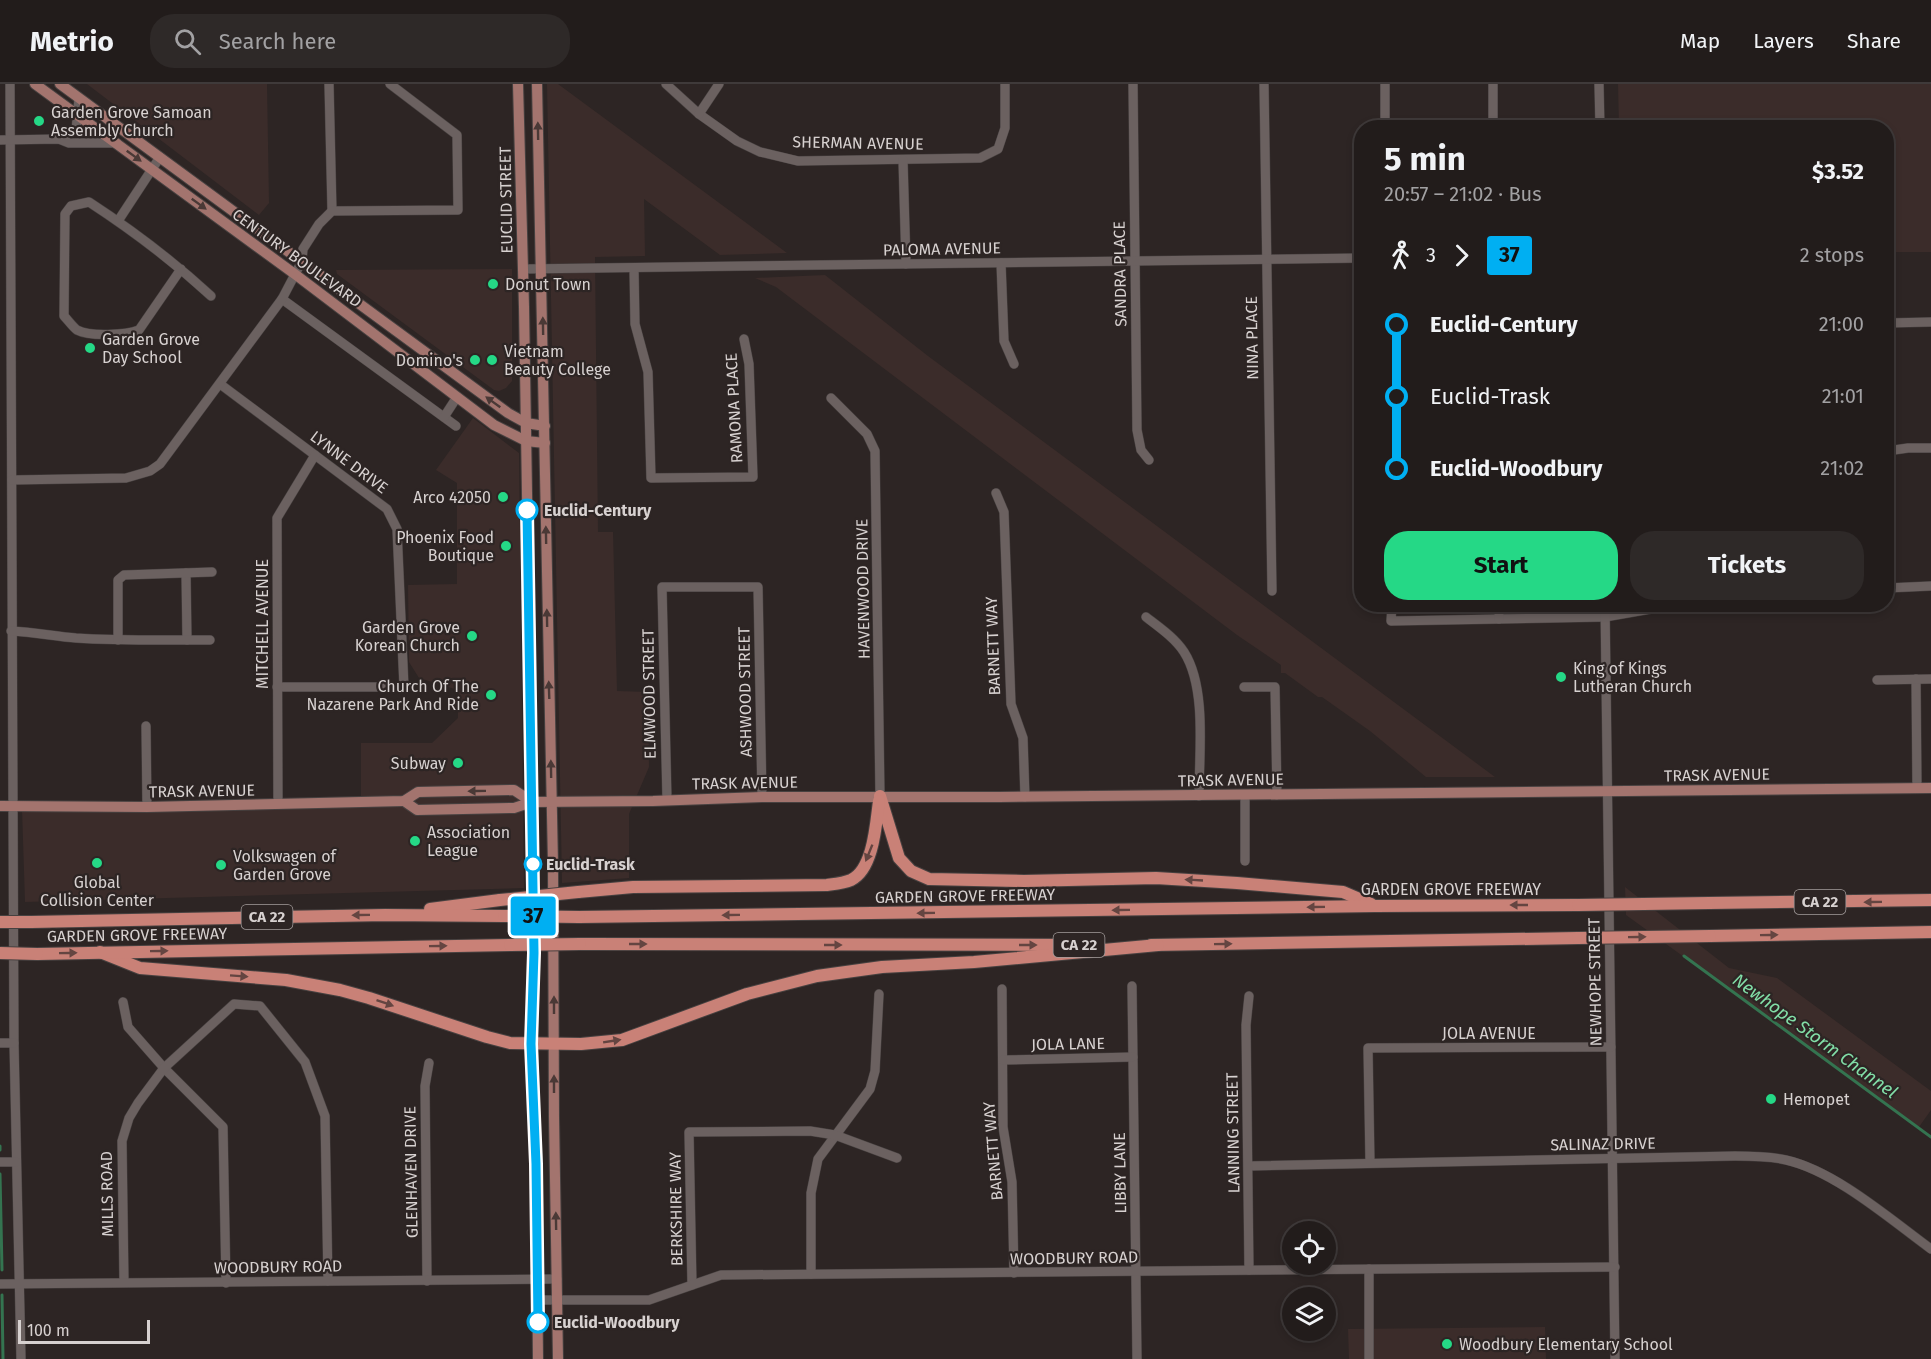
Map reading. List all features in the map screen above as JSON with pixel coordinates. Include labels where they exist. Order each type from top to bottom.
[{"type":"highway","points":[[386,915],[500,900],[633,887],[827,885],[852,880],[872,850],[880,796]]},
{"type":"highway","points":[[880,796],[899,858],[911,870],[929,879],[1024,881],[1156,878],[1226,882],[1343,892],[1375,906]]},
{"type":"highway","name":"GARDEN GROVE FREEWAY","points":[[0,922],[386,915],[579,917],[1931,900]]},
{"type":"highway","name":"GARDEN GROVE FREEWAY","points":[[0,953],[580,944],[1158,945],[1931,933]]},
{"type":"highway","points":[[100,952],[140,968],[286,980],[329,988],[369,998],[487,1038],[510,1043],[554,1044],[603,1043],[622,1040],[747,994],[824,974],[882,967],[974,962],[1158,945]]},
{"type":"main road","name":"CENTURY BOULEVARD","points":[[35,84],[296,275],[500,429],[526,441],[545,443]]},
{"type":"main road","name":"CENTURY BOULEVARD","points":[[60,84],[508,412],[526,423],[545,426]]},
{"type":"main road","name":"EUCLID STREET","points":[[518,84],[532,802],[534,953],[531,1044],[536,1164],[538,1359]]},
{"type":"main road","name":"EUCLID STREET","points":[[537,84],[552,801],[558,1359]]},
{"type":"main road","points":[[363,325],[376,315]]},
{"type":"main road","name":"TRASK AVENUE","points":[[404,801],[417,810],[514,808],[532,802],[552,801],[762,797],[1025,797],[1931,788]]},
{"type":"main road","name":"TRASK AVENUE","points":[[0,806],[147,807],[404,801],[418,792],[514,790],[532,802]]},
{"type":"main road","points":[[536,1164],[555,1164]]},
{"type":"street","points":[[9,84],[4,140],[4,252],[10,362],[12,480],[14,1043],[21,1359]]},
{"type":"street","points":[[329,84],[332,211]]},
{"type":"street","points":[[12,480],[126,478],[150,471],[167,456],[282,298],[302,261],[303,249],[318,224],[332,211],[458,210],[457,135],[390,84]]},
{"type":"street","name":"SHERMAN AVENUE","points":[[666,84],[672,92],[699,114],[736,141],[760,152],[798,161],[980,158],[998,149],[1005,128],[1005,84]]},
{"type":"street","points":[[699,114],[719,84]]},
{"type":"street","name":"SANDRA PLACE","points":[[1133,84],[1137,430],[1141,450],[1149,460]]},
{"type":"street","name":"NINA PLACE","points":[[1264,84],[1272,591]]},
{"type":"street","points":[[1385,84],[1385,120]]},
{"type":"street","points":[[1493,84],[1493,120]]},
{"type":"street","points":[[1599,84],[1600,120]]},
{"type":"street","points":[[59,139],[76,130],[79,98]]},
{"type":"street","points":[[4,140],[59,139],[69,143],[117,143]]},
{"type":"street","points":[[118,221],[160,157]]},
{"type":"street","points":[[903,160],[906,264]]},
{"type":"street","points":[[181,269],[139,330],[129,333],[85,333],[75,329],[64,316],[65,214],[71,206],[89,202],[181,269],[211,296]]},
{"type":"street","name":"PALOMA AVENUE","points":[[523,269],[1354,258]]},
{"type":"street","points":[[1001,263],[1004,341],[1014,363]]},
{"type":"street","name":"RAMONA PLACE","points":[[634,268],[635,324],[648,372],[651,478],[753,477],[749,364],[744,339]]},
{"type":"street","points":[[282,298],[456,426]]},
{"type":"street","points":[[1894,323],[1931,322]]},
{"type":"street","points":[[0,362],[10,362]]},
{"type":"street","name":"LYNNE DRIVE","points":[[220,384],[387,509],[398,529],[404,687],[277,687]]},
{"type":"street","points":[[444,417],[457,397]]},
{"type":"street","name":"HAVENWOOD DRIVE","points":[[831,398],[867,434],[875,451],[880,796]]},
{"type":"street","points":[[1894,450],[1931,448]]},
{"type":"street","name":"MITCHELL AVENUE","points":[[278,804],[277,518],[315,455]]},
{"type":"street","name":"BARNETT WAY","points":[[996,493],[1004,512],[1011,704],[1023,738],[1025,797]]},
{"type":"street","points":[[0,512],[12,512]]},
{"type":"street","points":[[118,640],[118,580],[124,575],[212,572]]},
{"type":"street","points":[[186,573],[187,640]]},
{"type":"street","name":"ELMWOOD STREET","points":[[667,800],[662,587],[758,586]]},
{"type":"street","name":"ASHWOOD STREET","points":[[758,586],[762,797]]},
{"type":"street","points":[[1894,588],[1931,586]]},
{"type":"street","points":[[1392,612],[1392,621],[1605,617],[1634,612]]},
{"type":"street","points":[[1499,612],[1499,619]]},
{"type":"street","name":"NEWHOPE STREET","points":[[1605,612],[1615,1359]]},
{"type":"street","points":[[1146,617],[1165,632],[1184,653],[1194,679],[1199,708],[1199,795]]},
{"type":"street","points":[[11,631],[118,640],[210,640]]},
{"type":"street","points":[[1877,680],[1931,679]]},
{"type":"street","points":[[1916,680],[1917,788]]},
{"type":"street","points":[[1244,687],[1275,687],[1277,795]]},
{"type":"street","points":[[146,726],[147,807]]},
{"type":"street","points":[[1245,795],[1245,861]]},
{"type":"street","name":"LIBBY LANE","points":[[1132,986],[1137,1359]]},
{"type":"street","name":"BARNETT WAY","points":[[1002,989],[1003,1127],[1012,1182],[1014,1273]]},
{"type":"street","points":[[811,1274],[811,1193],[818,1159],[870,1089],[875,1071],[879,994]]},
{"type":"street","name":"LANNING STREET","points":[[1249,996],[1246,1025],[1249,1270]]},
{"type":"street","points":[[123,1002],[128,1027],[164,1068],[223,1127],[226,1283]]},
{"type":"street","name":"MILLS ROAD","points":[[124,1282],[122,1141],[129,1118],[138,1102],[164,1068],[234,1004],[260,1006],[305,1062],[325,1116],[328,1281]]},
{"type":"street","points":[[0,1043],[14,1043]]},
{"type":"street","name":"JOLA AVENUE","points":[[1370,1163],[1368,1048],[1611,1047]]},
{"type":"street","name":"JOLA LANE","points":[[1003,1060],[1133,1057]]},
{"type":"street","name":"GLENHAVEN DRIVE","points":[[427,1281],[425,1086],[429,1064]]},
{"type":"street","name":"BERKSHIRE WAY","points":[[692,1285],[690,1132],[810,1131],[836,1135]]},
{"type":"street","points":[[836,1135],[897,1158]]},
{"type":"street","name":"SALINAZ DRIVE","points":[[1249,1166],[1751,1156],[1775,1158],[1817,1171],[1837,1182],[1931,1249]]},
{"type":"street","points":[[1,1162],[16,1162]]},
{"type":"street","name":"WOODBURY ROAD","points":[[537,1300],[649,1300],[721,1275],[1615,1268]]},
{"type":"street","points":[[1369,1269],[1369,1359]]},
{"type":"street","name":"WOODBURY ROAD","points":[[4,1284],[556,1279]]},
{"type":"shaded area","points":[[87,84],[267,84],[269,203],[259,215]]},
{"type":"shaded area","points":[[547,84],[558,84],[787,253],[720,255],[644,199],[645,256],[595,257],[598,532],[613,532],[617,691],[648,692],[649,767],[629,814],[629,878],[562,883]]},
{"type":"shaded area","points":[[1618,84],[1931,84],[1931,252],[1894,252],[1894,120],[1619,120]]},
{"type":"shaded area","points":[[512,269],[512,381],[506,388],[499,391],[494,390],[337,274],[336,270]]},
{"type":"shaded area","points":[[825,275],[928,356],[1495,777],[1426,777],[1370,731],[1322,697],[1318,697],[1285,673],[1281,673],[1281,665],[1237,635],[776,287],[755,278]]},
{"type":"shaded area","points":[[473,418],[519,453],[524,888],[25,902],[22,809],[361,799],[361,743],[432,743],[458,718],[458,690],[419,678],[409,662],[408,585],[457,584],[457,483],[436,470]]},
{"type":"shaded area","points":[[1625,887],[1729,968],[1777,978],[1931,1091],[1931,1110],[1919,1127],[1626,915]]},
{"type":"shaded area","name":"Woodbury Elementary School","points":[[1545,1327],[1546,1359],[1349,1359],[1348,1329]]},
{"type":"waterway","name":"Newhope Storm Channel","points":[[1684,956],[1931,1137]]},
{"type":"waterway","points":[[0,1174],[2,1270]]},
{"type":"waterway","points":[[2,1295],[3,1359]]},
{"type":"bus line","name":"37","points":[[527,510],[534,953],[531,1044],[536,1164],[538,1322]]},
{"type":"place","name":"Garden Grove Samoan Assembly Church","points":[[39,121]]},
{"type":"place","name":"Donut Town","points":[[493,284]]},
{"type":"place","name":"Garden Grove Day School","points":[[90,348]]},
{"type":"place","name":"Domino's","points":[[475,360]]},
{"type":"place","name":"Vietnam Beauty College","points":[[492,360]]},
{"type":"place","name":"Arco 42050","points":[[503,497]]},
{"type":"place","name":"Euclid-Century","points":[[527,510]]},
{"type":"place","name":"Phoenix Food Boutique","points":[[506,546]]},
{"type":"place","name":"Garden Grove Korean Church","points":[[472,636]]},
{"type":"place","name":"King of Kings Lutheran Church","points":[[1561,677]]},
{"type":"place","name":"Church Of The Nazarene Park And Ride","points":[[491,695]]},
{"type":"place","name":"Subway","points":[[458,763]]},
{"type":"place","name":"Association League","points":[[415,841]]},
{"type":"place","name":"Global Collision Center","points":[[97,863]]},
{"type":"place","name":"Euclid-Trask","points":[[533,864]]},
{"type":"place","name":"Volkswagen of Garden Grove","points":[[221,865]]},
{"type":"place","name":"Hemopet","points":[[1771,1099]]},
{"type":"place","name":"Euclid-Woodbury","points":[[538,1322]]},
{"type":"place","name":"Woodbury Elementary School","points":[[1447,1344]]}]
